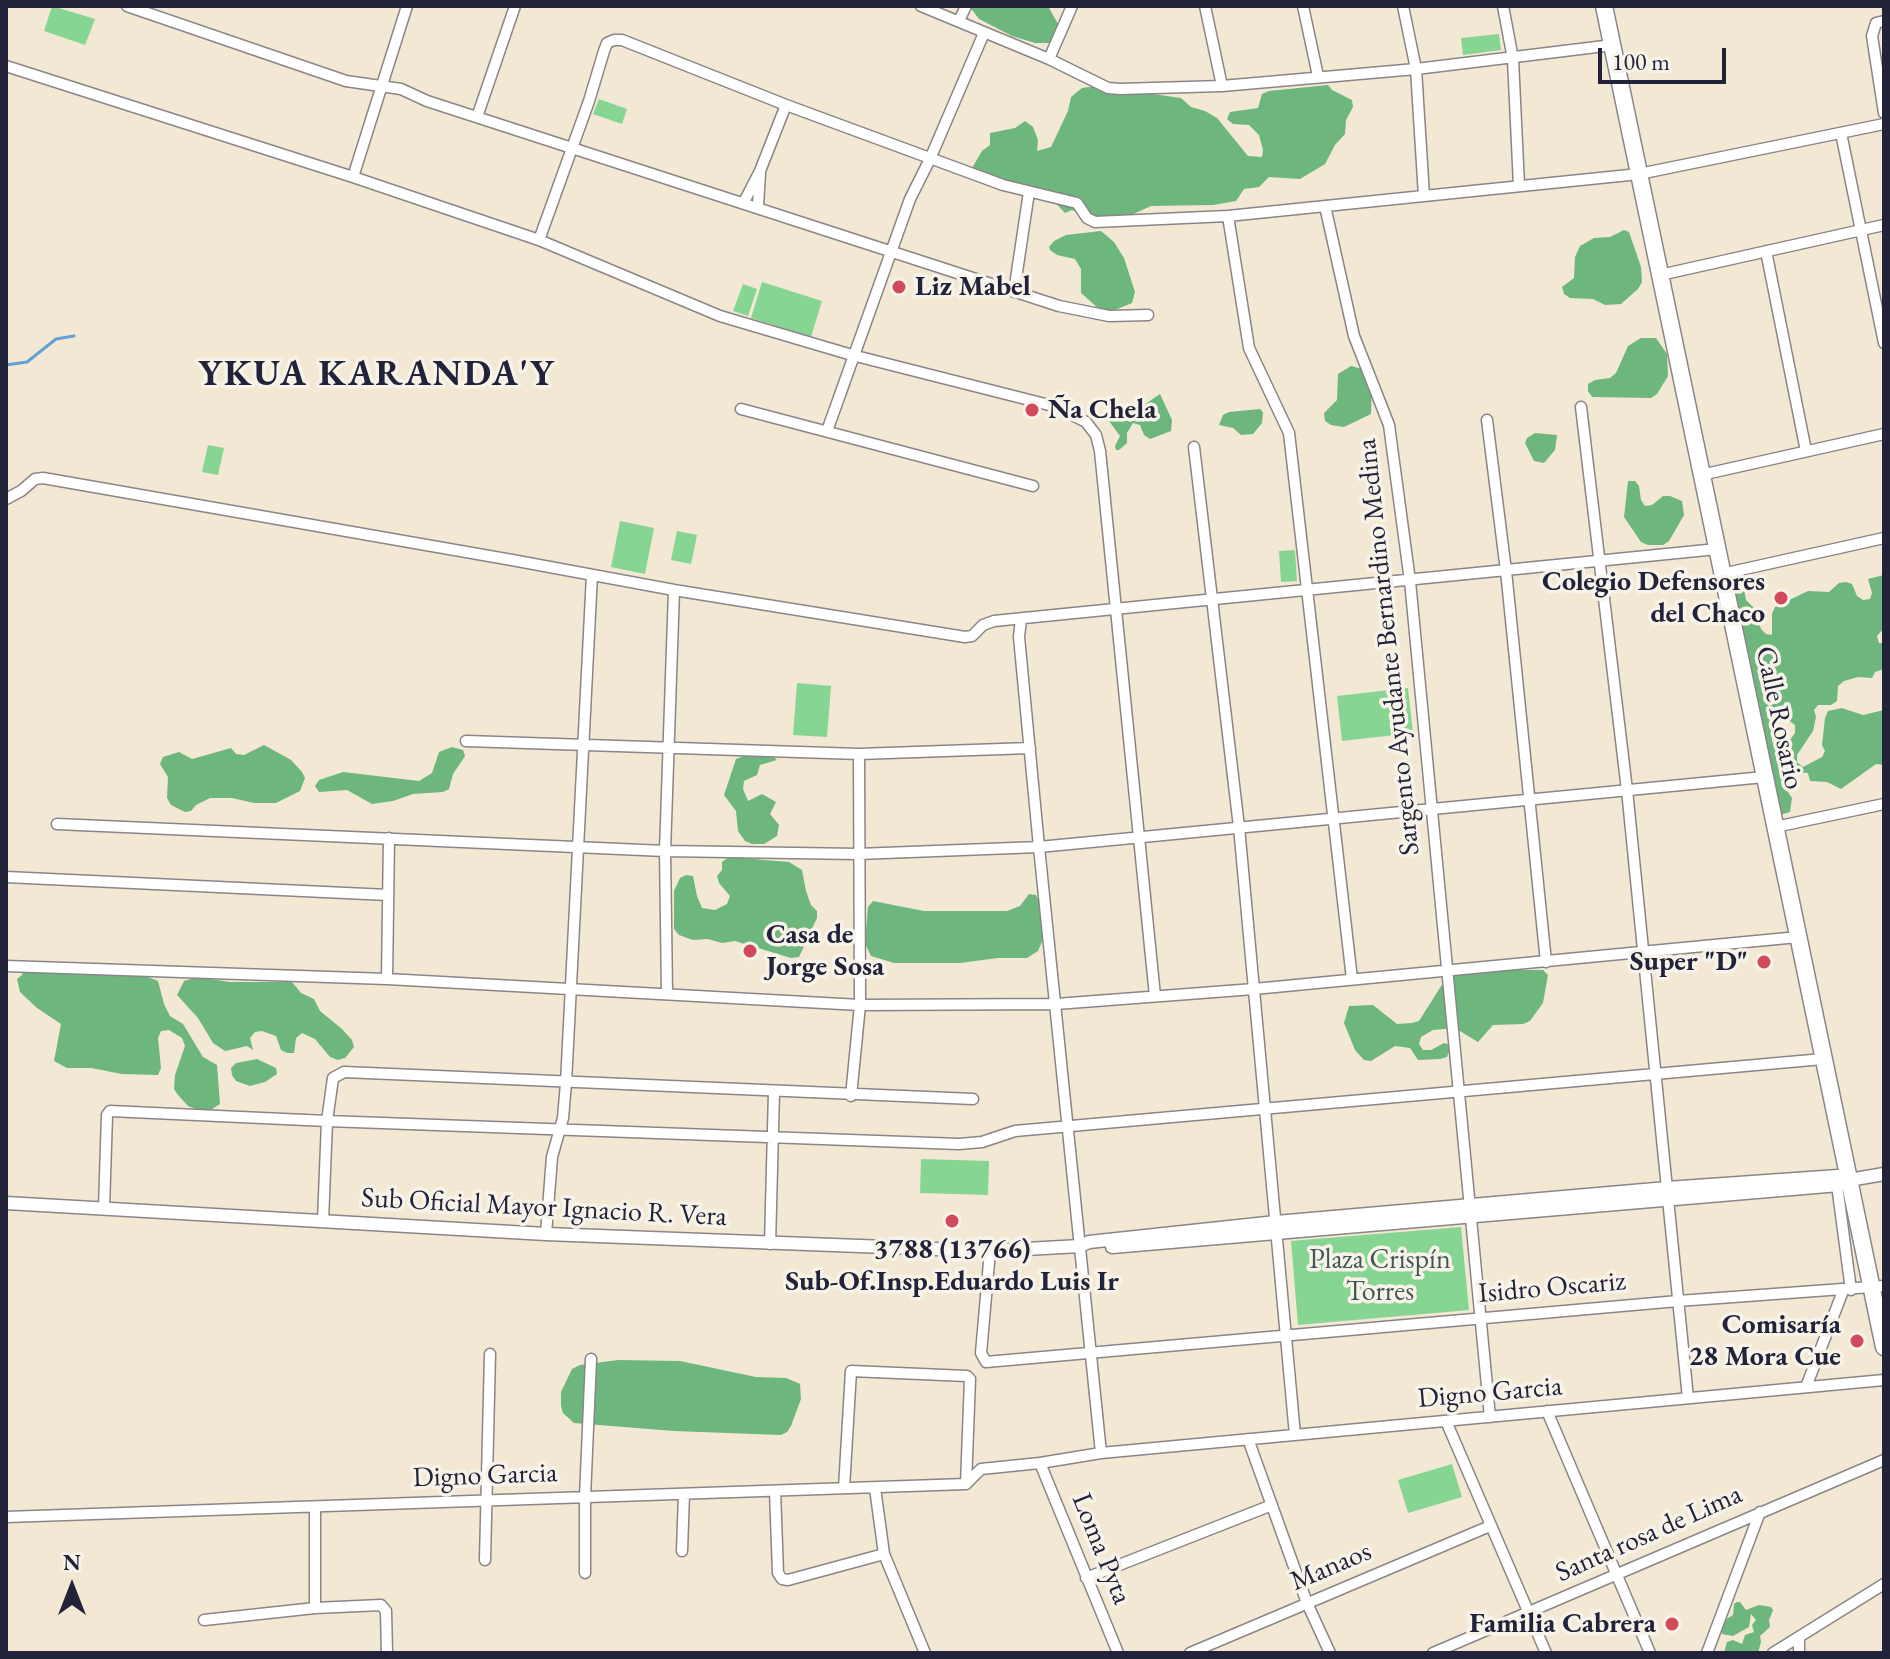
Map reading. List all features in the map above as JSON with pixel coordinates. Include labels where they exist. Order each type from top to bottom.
[{"type":"main road","name":"Calle Rosario","points":[[1604,6],[1823,1059],[1850,1223],[1878,1288],[1884,1347]]},
{"type":"street","points":[[127,6],[346,81],[401,89],[427,101],[1059,306],[1109,316],[1148,315]]},
{"type":"street","points":[[353,177],[407,6]]},
{"type":"street","points":[[477,117],[515,6]]},
{"type":"street","points":[[921,6],[1049,59],[1108,88],[1222,86],[1513,59],[1613,45]]},
{"type":"street","points":[[959,21],[966,6]]},
{"type":"street","points":[[1049,59],[1072,6]]},
{"type":"street","points":[[1205,6],[1222,86]]},
{"type":"street","points":[[1303,6],[1318,76]]},
{"type":"street","points":[[1403,6],[1416,69],[1424,196]]},
{"type":"street","points":[[1503,6],[1513,59],[1519,186]]},
{"type":"street","points":[[1884,21],[1876,23],[1872,36],[1884,113]]},
{"type":"street","points":[[827,431],[910,199],[984,33]]},
{"type":"street","points":[[539,240],[604,51],[607,43],[614,40],[622,40],[786,105],[1003,185],[1077,203],[1087,218],[1095,222],[1228,216],[1639,174],[1884,124]]},
{"type":"street","points":[[6,66],[539,240],[720,316],[852,355],[1057,407],[1086,422],[1096,435],[1100,451],[1155,996]]},
{"type":"street","points":[[744,202],[786,105]]},
{"type":"street","points":[[1841,133],[1884,343]]},
{"type":"street","points":[[758,206],[760,171]]},
{"type":"street","points":[[1014,292],[1029,192]]},
{"type":"street","name":"Sargento Ayudante Bernardino Medina","points":[[1325,206],[1354,336],[1389,425],[1410,581],[1490,1417]]},
{"type":"street","points":[[1228,216],[1249,348],[1289,433],[1352,979]]},
{"type":"street","points":[[1660,275],[1884,225]]},
{"type":"street","points":[[1766,251],[1806,451]]},
{"type":"street","points":[[1581,407],[1627,790],[1688,1398]]},
{"type":"street","points":[[741,409],[1033,486]]},
{"type":"street","points":[[1487,420],[1506,571],[1546,962]]},
{"type":"street","points":[[1701,475],[1884,434]]},
{"type":"street","points":[[1194,447],[1239,827],[1295,1435]]},
{"type":"street","points":[[6,499],[35,479],[43,478],[674,590],[965,637],[972,636],[988,622],[1717,549]]},
{"type":"street","points":[[1722,574],[1884,538]]},
{"type":"street","points":[[546,1234],[552,1157],[563,1118],[566,1083],[592,575]]},
{"type":"street","points":[[667,993],[665,851],[674,590]]},
{"type":"street","points":[[1021,619],[1019,637],[1039,847],[1101,1453]]},
{"type":"street","points":[[466,741],[859,754],[1030,748]]},
{"type":"street","points":[[851,1096],[860,1005],[859,754]]},
{"type":"street","points":[[57,824],[579,848],[858,854],[1039,847],[1764,777]]},
{"type":"street","points":[[1775,827],[1884,804]]},
{"type":"street","points":[[387,979],[389,838]]},
{"type":"street","points":[[6,877],[388,895]]},
{"type":"street","points":[[6,966],[387,979],[860,1005],[1056,1004],[1254,989],[1798,937]]},
{"type":"street","points":[[104,1208],[107,1115],[110,1111],[959,1144],[982,1142],[1015,1131],[1823,1059]]},
{"type":"street","points":[[323,1221],[327,1121],[333,1078],[344,1072],[973,1099]]},
{"type":"street","points":[[770,1244],[774,1092]]},
{"type":"street","name":"Sub Oficial Mayor Ignacio R. Vera","points":[[6,1203],[546,1234],[990,1251],[1080,1246],[1089,1242],[1668,1194],[1838,1176],[1843,1183],[1884,1174]]},
{"type":"street","points":[[1806,1387],[1847,1290],[1850,1223]]},
{"type":"street","name":"Isidro Oscariz","points":[[990,1251],[981,1353],[986,1362],[1678,1301],[1878,1288]]},
{"type":"street","points":[[485,1560],[490,1354]]},
{"type":"street","points":[[585,1573],[591,1359]]},
{"type":"street","points":[[844,1488],[851,1371],[967,1376],[971,1387],[966,1484]]},
{"type":"street","name":"Digno Garcia","points":[[6,1517],[966,1484],[981,1469],[1101,1453],[1884,1380]]},
{"type":"street","points":[[1547,1411],[1650,1653]]},
{"type":"street","points":[[1446,1421],[1546,1653]]},
{"type":"street","points":[[1248,1439],[1307,1603],[1330,1653]]},
{"type":"street","name":"Santa rosa de Lima","points":[[1433,1653],[1884,1460]]},
{"type":"street","name":"Loma Pyta","points":[[1040,1463],[1118,1653]]},
{"type":"street","points":[[875,1488],[884,1554],[925,1653]]},
{"type":"street","points":[[775,1491],[778,1573],[782,1579],[884,1554]]},
{"type":"street","points":[[682,1551],[684,1494]]},
{"type":"street","points":[[1086,1578],[1272,1505]]},
{"type":"street","points":[[315,1508],[315,1608]]},
{"type":"street","points":[[1707,1653],[1760,1512]]},
{"type":"street","name":"Manaos","points":[[1190,1653],[1490,1526]]},
{"type":"street","points":[[1773,1653],[1884,1584]]},
{"type":"street","points":[[204,1620],[315,1608],[384,1605],[387,1653]]},
{"type":"street","points":[[1799,1637],[1799,1653]]},
{"type":"green space","points":[[52,6],[95,19],[85,45],[44,31]]},
{"type":"green space","points":[[1048,6],[1058,24],[1058,31],[1050,43],[1035,43],[1012,36],[979,19],[970,7]]},
{"type":"green space","points":[[1499,34],[1501,50],[1463,55],[1461,38]]},
{"type":"green space","points":[[1328,85],[1352,100],[1353,107],[1346,120],[1345,134],[1325,164],[1300,179],[1269,177],[1259,187],[1244,189],[1236,201],[1213,205],[1151,206],[1131,215],[1094,220],[1072,210],[1065,213],[1048,195],[972,168],[982,151],[990,145],[990,133],[1015,128],[1025,121],[1033,127],[1038,140],[1037,151],[1051,147],[1068,111],[1071,97],[1082,88],[1096,86],[1181,98],[1191,107],[1217,118],[1248,156],[1262,157],[1259,135],[1249,125],[1233,124],[1227,119],[1230,112],[1258,108],[1262,94],[1269,91]]},
{"type":"green space","points":[[599,99],[627,109],[622,124],[593,114]]},
{"type":"green space","points":[[1624,230],[1629,232],[1641,267],[1642,282],[1638,289],[1621,304],[1605,305],[1593,299],[1570,298],[1564,294],[1562,287],[1574,278],[1575,257],[1580,246],[1594,238],[1610,237]]},
{"type":"green space","points":[[1101,231],[1114,242],[1124,258],[1135,292],[1132,303],[1110,312],[1099,309],[1081,293],[1081,269],[1075,259],[1057,255],[1049,247],[1066,235]]},
{"type":"green space","points":[[762,282],[822,301],[811,337],[751,318]]},
{"type":"green space","points":[[743,284],[757,289],[748,316],[733,311]]},
{"type":"green space","points":[[1641,338],[1656,338],[1667,354],[1668,376],[1657,394],[1651,398],[1592,397],[1588,384],[1610,378],[1616,373],[1628,346]]},
{"type":"green space","points":[[1351,366],[1366,370],[1372,380],[1371,414],[1344,427],[1331,425],[1325,421],[1324,413],[1337,400],[1338,374]]},
{"type":"green space","points":[[1160,394],[1172,420],[1171,431],[1150,439],[1144,435],[1140,425],[1133,423],[1127,433],[1127,443],[1116,450],[1120,436],[1109,421],[1111,418],[1129,404],[1144,405]]},
{"type":"green space","points":[[1260,409],[1263,412],[1262,423],[1253,434],[1241,435],[1233,428],[1219,425],[1223,415],[1229,412]]},
{"type":"green space","points":[[1535,433],[1557,435],[1555,450],[1544,463],[1534,461],[1525,443]]},
{"type":"green space","points":[[208,445],[224,448],[218,475],[202,472]]},
{"type":"green space","points":[[1628,481],[1635,481],[1639,486],[1645,506],[1652,505],[1663,496],[1682,501],[1684,515],[1669,541],[1663,545],[1641,542],[1624,517]]},
{"type":"green space","points":[[620,521],[654,528],[645,574],[611,567]]},
{"type":"green space","points":[[677,531],[697,535],[691,564],[671,560]]},
{"type":"green space","points":[[1295,550],[1297,581],[1281,582],[1279,551]]},
{"type":"green space","points":[[1732,568],[1741,574],[1746,600],[1755,609],[1761,629],[1772,635],[1775,607],[1808,591],[1829,592],[1839,583],[1846,582],[1852,584],[1857,596],[1863,600],[1870,599],[1872,593],[1868,579],[1884,575],[1884,628],[1877,636],[1879,643],[1884,643],[1884,669],[1875,672],[1872,678],[1858,677],[1844,681],[1838,686],[1837,701],[1831,705],[1818,705],[1814,710],[1813,731],[1797,755],[1797,762],[1803,767],[1822,757],[1825,751],[1822,745],[1825,718],[1828,711],[1842,708],[1863,715],[1884,710],[1884,765],[1876,764],[1841,789],[1827,782],[1810,781],[1808,773],[1789,772],[1784,775],[1784,786],[1792,798],[1790,812],[1777,816]],"holes":[[[1783,716],[1795,725],[1795,733],[1790,740],[1780,741],[1778,736],[1772,743],[1772,729]]]},
{"type":"green space","points":[[797,683],[831,686],[827,737],[793,735]]},
{"type":"green space","points":[[1408,688],[1413,733],[1342,741],[1337,696]]},
{"type":"green space","points":[[264,745],[291,760],[302,772],[305,778],[300,791],[276,803],[210,798],[185,812],[171,805],[167,798],[168,777],[160,764],[163,757],[179,752],[192,759],[231,748],[236,754],[244,755]]},
{"type":"green space","points":[[452,747],[463,750],[465,756],[453,774],[449,789],[443,792],[413,794],[372,804],[347,790],[319,792],[315,786],[319,780],[343,772],[419,781],[432,773],[439,752]]},
{"type":"green space","points":[[746,755],[771,755],[777,760],[760,765],[757,775],[744,781],[743,789],[748,801],[762,794],[776,802],[770,814],[779,825],[777,836],[764,844],[745,841],[738,831],[736,811],[724,795],[736,759]]},
{"type":"green space","points":[[729,857],[789,862],[802,870],[806,891],[817,911],[817,918],[799,957],[791,958],[735,941],[693,940],[679,935],[674,929],[674,891],[680,878],[686,875],[693,876],[702,908],[715,910],[727,904],[730,896],[717,876],[722,870],[722,862]]},
{"type":"green space","points":[[1029,894],[1036,895],[1046,915],[1047,930],[1038,951],[1027,958],[960,963],[894,963],[871,956],[865,943],[868,907],[873,901],[924,911],[1007,911],[1020,906]]},
{"type":"green space","points":[[23,964],[143,975],[158,981],[170,1016],[183,1024],[203,1057],[217,1065],[220,1104],[209,1111],[201,1111],[188,1106],[178,1095],[174,1089],[175,1075],[185,1046],[182,1038],[169,1030],[161,1031],[158,1038],[161,1068],[158,1075],[67,1068],[54,1061],[61,1024],[20,992],[17,979],[23,974],[19,972]]},
{"type":"green space","points":[[1543,970],[1548,975],[1543,1003],[1530,1021],[1493,1025],[1478,1042],[1455,1028],[1433,1030],[1421,1037],[1419,1044],[1423,1050],[1431,1050],[1444,1043],[1451,1045],[1447,1057],[1440,1059],[1418,1060],[1410,1048],[1395,1046],[1371,1061],[1364,1060],[1355,1050],[1344,1023],[1349,1006],[1373,1005],[1397,1024],[1412,1023],[1419,1021],[1445,980],[1456,974]]},
{"type":"green space","points":[[198,977],[230,982],[292,982],[301,993],[314,999],[320,1011],[342,1029],[354,1047],[345,1058],[338,1060],[330,1057],[315,1039],[302,1033],[296,1038],[294,1053],[287,1053],[281,1050],[276,1036],[262,1031],[255,1032],[250,1038],[253,1050],[247,1046],[225,1051],[213,1043],[198,1018],[177,995],[184,981]]},
{"type":"green space","points":[[257,1059],[276,1068],[277,1074],[265,1082],[250,1086],[236,1081],[231,1068],[236,1063]]},
{"type":"green space","points":[[921,1159],[989,1161],[988,1195],[920,1193]]},
{"type":"green space","name":"Plaza Crispín Torres","points":[[1461,1227],[1469,1310],[1298,1325],[1291,1241]]},
{"type":"green space","points":[[618,1360],[680,1361],[756,1377],[786,1378],[800,1384],[801,1399],[791,1426],[781,1435],[574,1423],[563,1413],[561,1406],[561,1392],[572,1369]]},
{"type":"green space","points":[[1452,1464],[1462,1497],[1408,1513],[1398,1480]]},
{"type":"green space","points":[[1737,1602],[1746,1610],[1759,1605],[1773,1610],[1770,1627],[1760,1636],[1758,1653],[1724,1653],[1727,1642],[1733,1640],[1742,1644],[1745,1635],[1754,1632],[1752,1625],[1756,1620],[1751,1614],[1749,1627],[1733,1636],[1722,1634],[1725,1620],[1733,1615]]},
{"type":"waterway","points":[[6,365],[27,362],[56,339],[74,336]]},
{"type":"place","name":"Liz Mabel","points":[[899,287]]},
{"type":"place","name":"Ña Chela","points":[[1032,410]]},
{"type":"place","name":"Colegio Defensores del Chaco","points":[[1781,598]]},
{"type":"place","name":"Casa de Jorge Sosa","points":[[750,951]]},
{"type":"place","name":"Super \"D\"","points":[[1764,962]]},
{"type":"place","name":"3788 (13766) Sub-Of.Insp.Eduardo Luis Ir","points":[[952,1221]]},
{"type":"place","name":"Comisaría 28 Mora Cue","points":[[1857,1341]]},
{"type":"place","name":"Familia Cabrera","points":[[1672,1624]]},
{"type":"district","name":"YKUA KARANDA'Y","points":[[377,375]]}]
